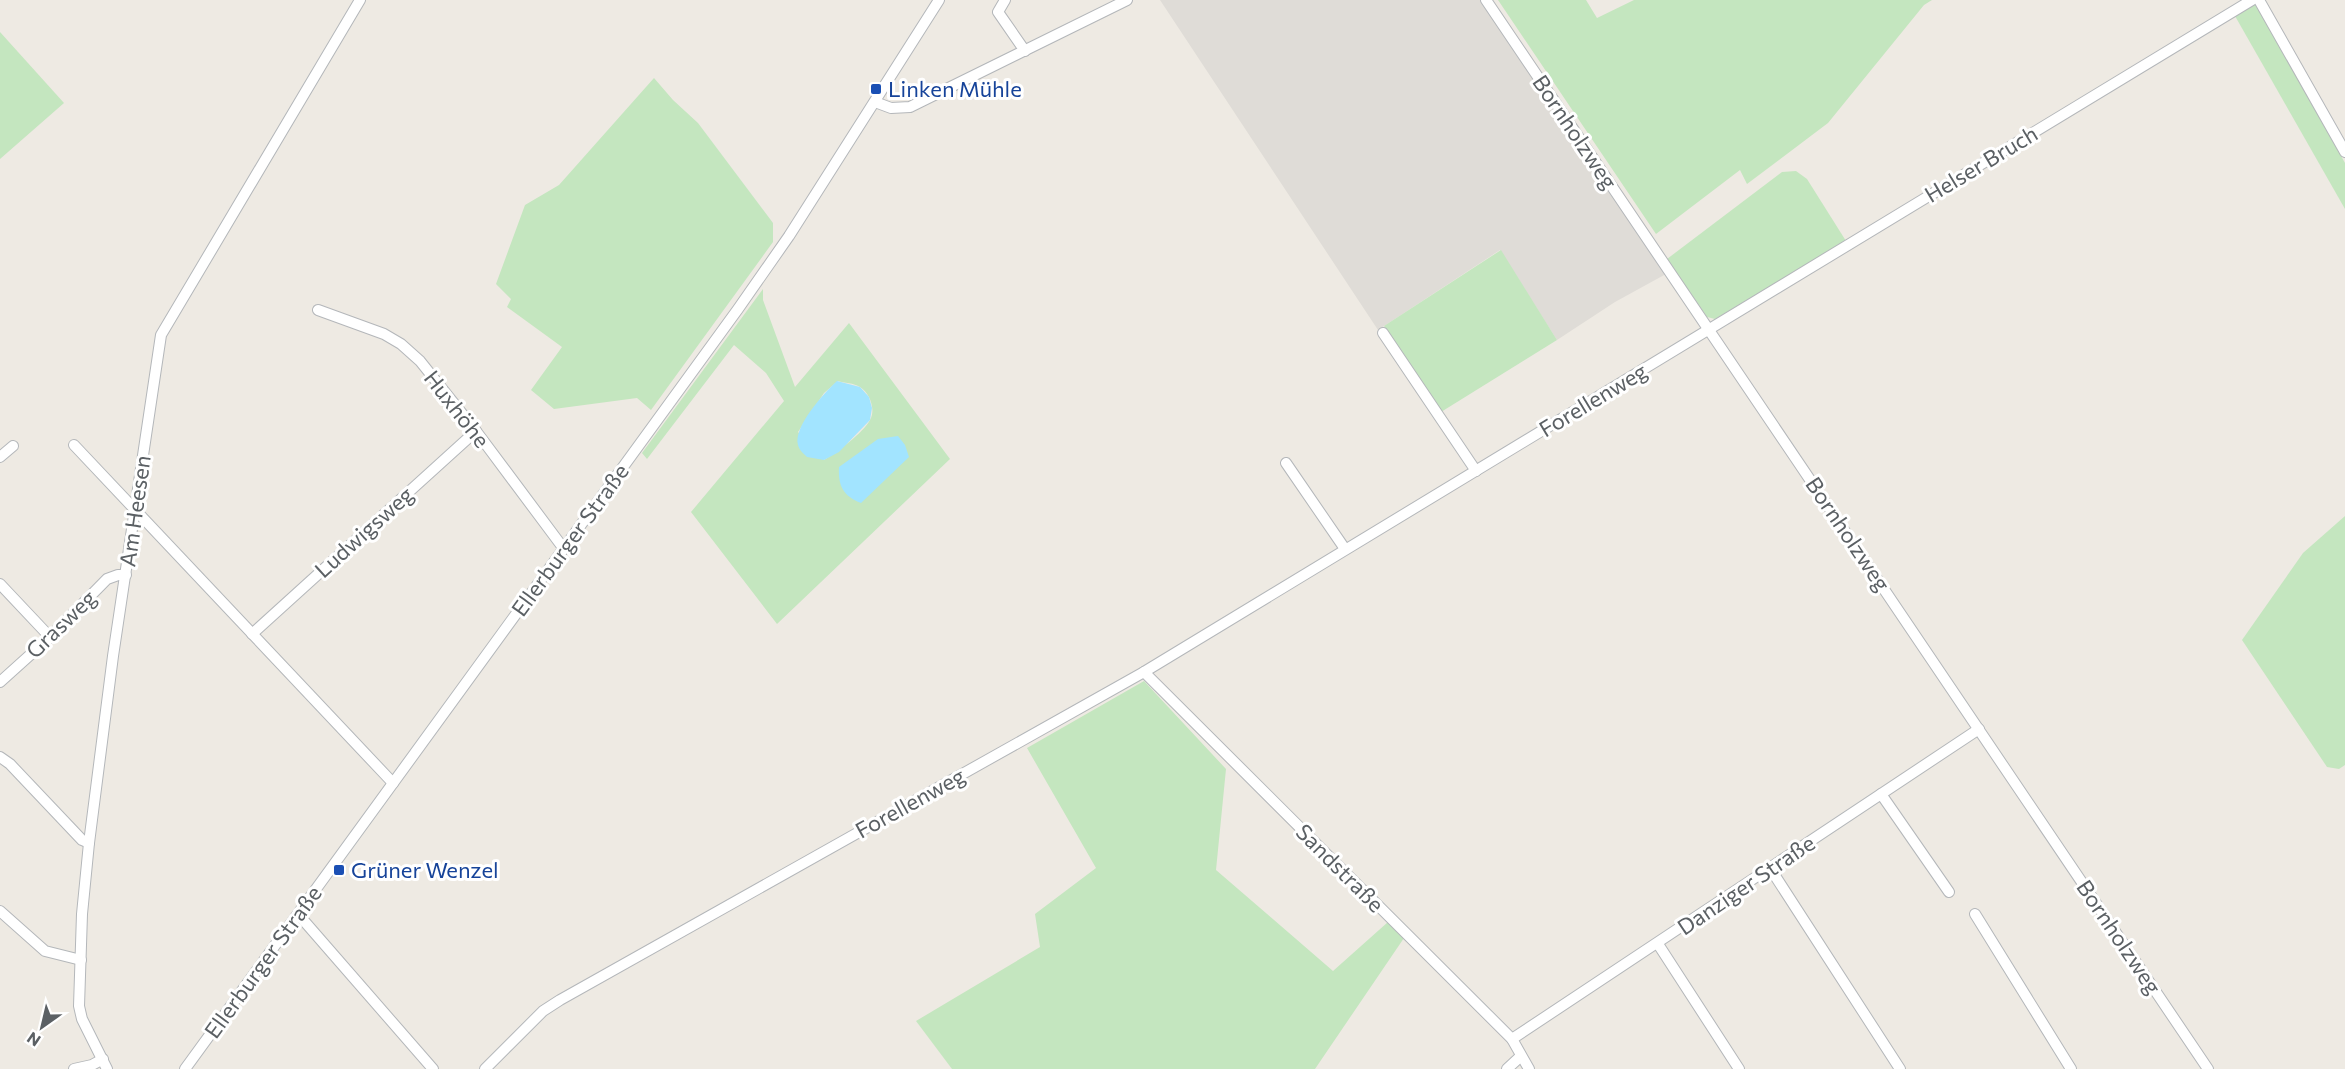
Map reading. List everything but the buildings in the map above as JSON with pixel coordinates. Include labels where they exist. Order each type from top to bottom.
[{"type":"street","name":"Am Heesen","points":[[105,1064],[80,1012],[82,914],[89,843],[161,334],[360,0]]},
{"type":"street","name":"Ellerburger Straße","points":[[185,1069],[745,300],[789,236],[939,0]]},
{"type":"street","points":[[1005,0],[998,12],[1025,51]]},
{"type":"street","points":[[875,102],[891,108],[910,107],[1025,51],[1112,3],[1127,0]]},
{"type":"street","name":"Bornholzweg","points":[[1486,0],[2208,1069]]},
{"type":"street","name":"Helser Bruch","points":[[1710,330],[2252,0]]},
{"type":"street","points":[[2259,0],[2345,152]]},
{"type":"street","name":"Huxhöhe","points":[[318,310],[384,334],[401,344],[420,361],[476,431],[564,549]]},
{"type":"street","name":"Forellenweg","points":[[485,1069],[543,1011],[560,1000],[1144,672],[1710,330]]},
{"type":"street","points":[[1383,333],[1476,471]]},
{"type":"street","name":"Ludwigsweg","points":[[252,634],[476,431]]},
{"type":"street","points":[[74,445],[393,783]]},
{"type":"street","points":[[0,457],[13,446]]},
{"type":"street","points":[[1286,463],[1345,549]]},
{"type":"street","name":"Grasweg","points":[[0,682],[50,637],[107,579],[126,575]]},
{"type":"street","points":[[0,584],[50,637]]},
{"type":"street","name":"Sandstraße","points":[[1144,672],[1512,1039],[1529,1069]]},
{"type":"street","name":"Danziger Straße","points":[[1512,1039],[1979,729]]},
{"type":"street","points":[[0,757],[10,764],[82,840],[89,843]]},
{"type":"street","points":[[1881,794],[1949,892]]},
{"type":"street","points":[[1770,868],[1900,1069]]},
{"type":"street","points":[[0,911],[45,951],[81,960]]},
{"type":"street","points":[[298,914],[433,1069]]},
{"type":"street","points":[[1975,914],[2071,1069]]},
{"type":"street","points":[[1658,944],[1738,1069]]},
{"type":"street","points":[[1507,1069],[1521,1056]]},
{"type":"street","points":[[74,1069],[105,1064]]},
{"type":"shaded area","points":[[1160,0],[1480,0],[1666,274],[1615,302],[1557,340],[1500,250],[1378,330]]},
{"type":"green space","points":[[1498,0],[1586,0],[1597,18],[1634,0],[1932,0],[1924,5],[1828,123],[1747,184],[1740,170],[1656,234]]},
{"type":"green space","points":[[2255,3],[2345,163],[2345,209],[2235,16]]},
{"type":"green space","points":[[0,32],[64,103],[0,159]]},
{"type":"green space","points":[[654,78],[698,123],[773,223],[773,242],[651,410],[637,398],[554,409],[531,390],[562,347],[507,307],[511,299],[496,284],[525,205],[559,185]]},
{"type":"green space","points":[[1796,171],[1807,179],[1846,241],[1715,319],[1707,317],[1667,259],[1782,172]]},
{"type":"green space","points":[[1501,250],[1557,340],[1441,412],[1384,326]]},
{"type":"green space","points":[[763,289],[763,300],[795,387],[849,323],[950,459],[777,624],[691,512],[784,401],[766,373],[734,345],[647,459],[642,453]],"holes":[[[838,381],[860,387],[867,393],[871,402],[872,416],[856,437],[824,460],[798,432],[824,393]]]},
{"type":"green space","points":[[2345,516],[2345,765],[2339,769],[2327,767],[2242,640],[2303,553]]},
{"type":"green space","points":[[1144,681],[1226,769],[1216,870],[1333,971],[1388,922],[1404,938],[1315,1069],[952,1069],[916,1021],[1040,947],[1035,914],[1096,868],[1027,748]]},
{"type":"water","points":[[837,381],[860,387],[869,397],[872,408],[870,420],[839,452],[824,460],[807,457],[798,445],[800,429],[811,411]]},
{"type":"water","points":[[898,436],[905,445],[909,457],[861,503],[846,494],[839,480],[839,467],[878,439]]},
{"type":"place","name":"Linken Mühle","points":[[876,89]]},
{"type":"place","name":"Grüner Wenzel","points":[[339,870]]}]
